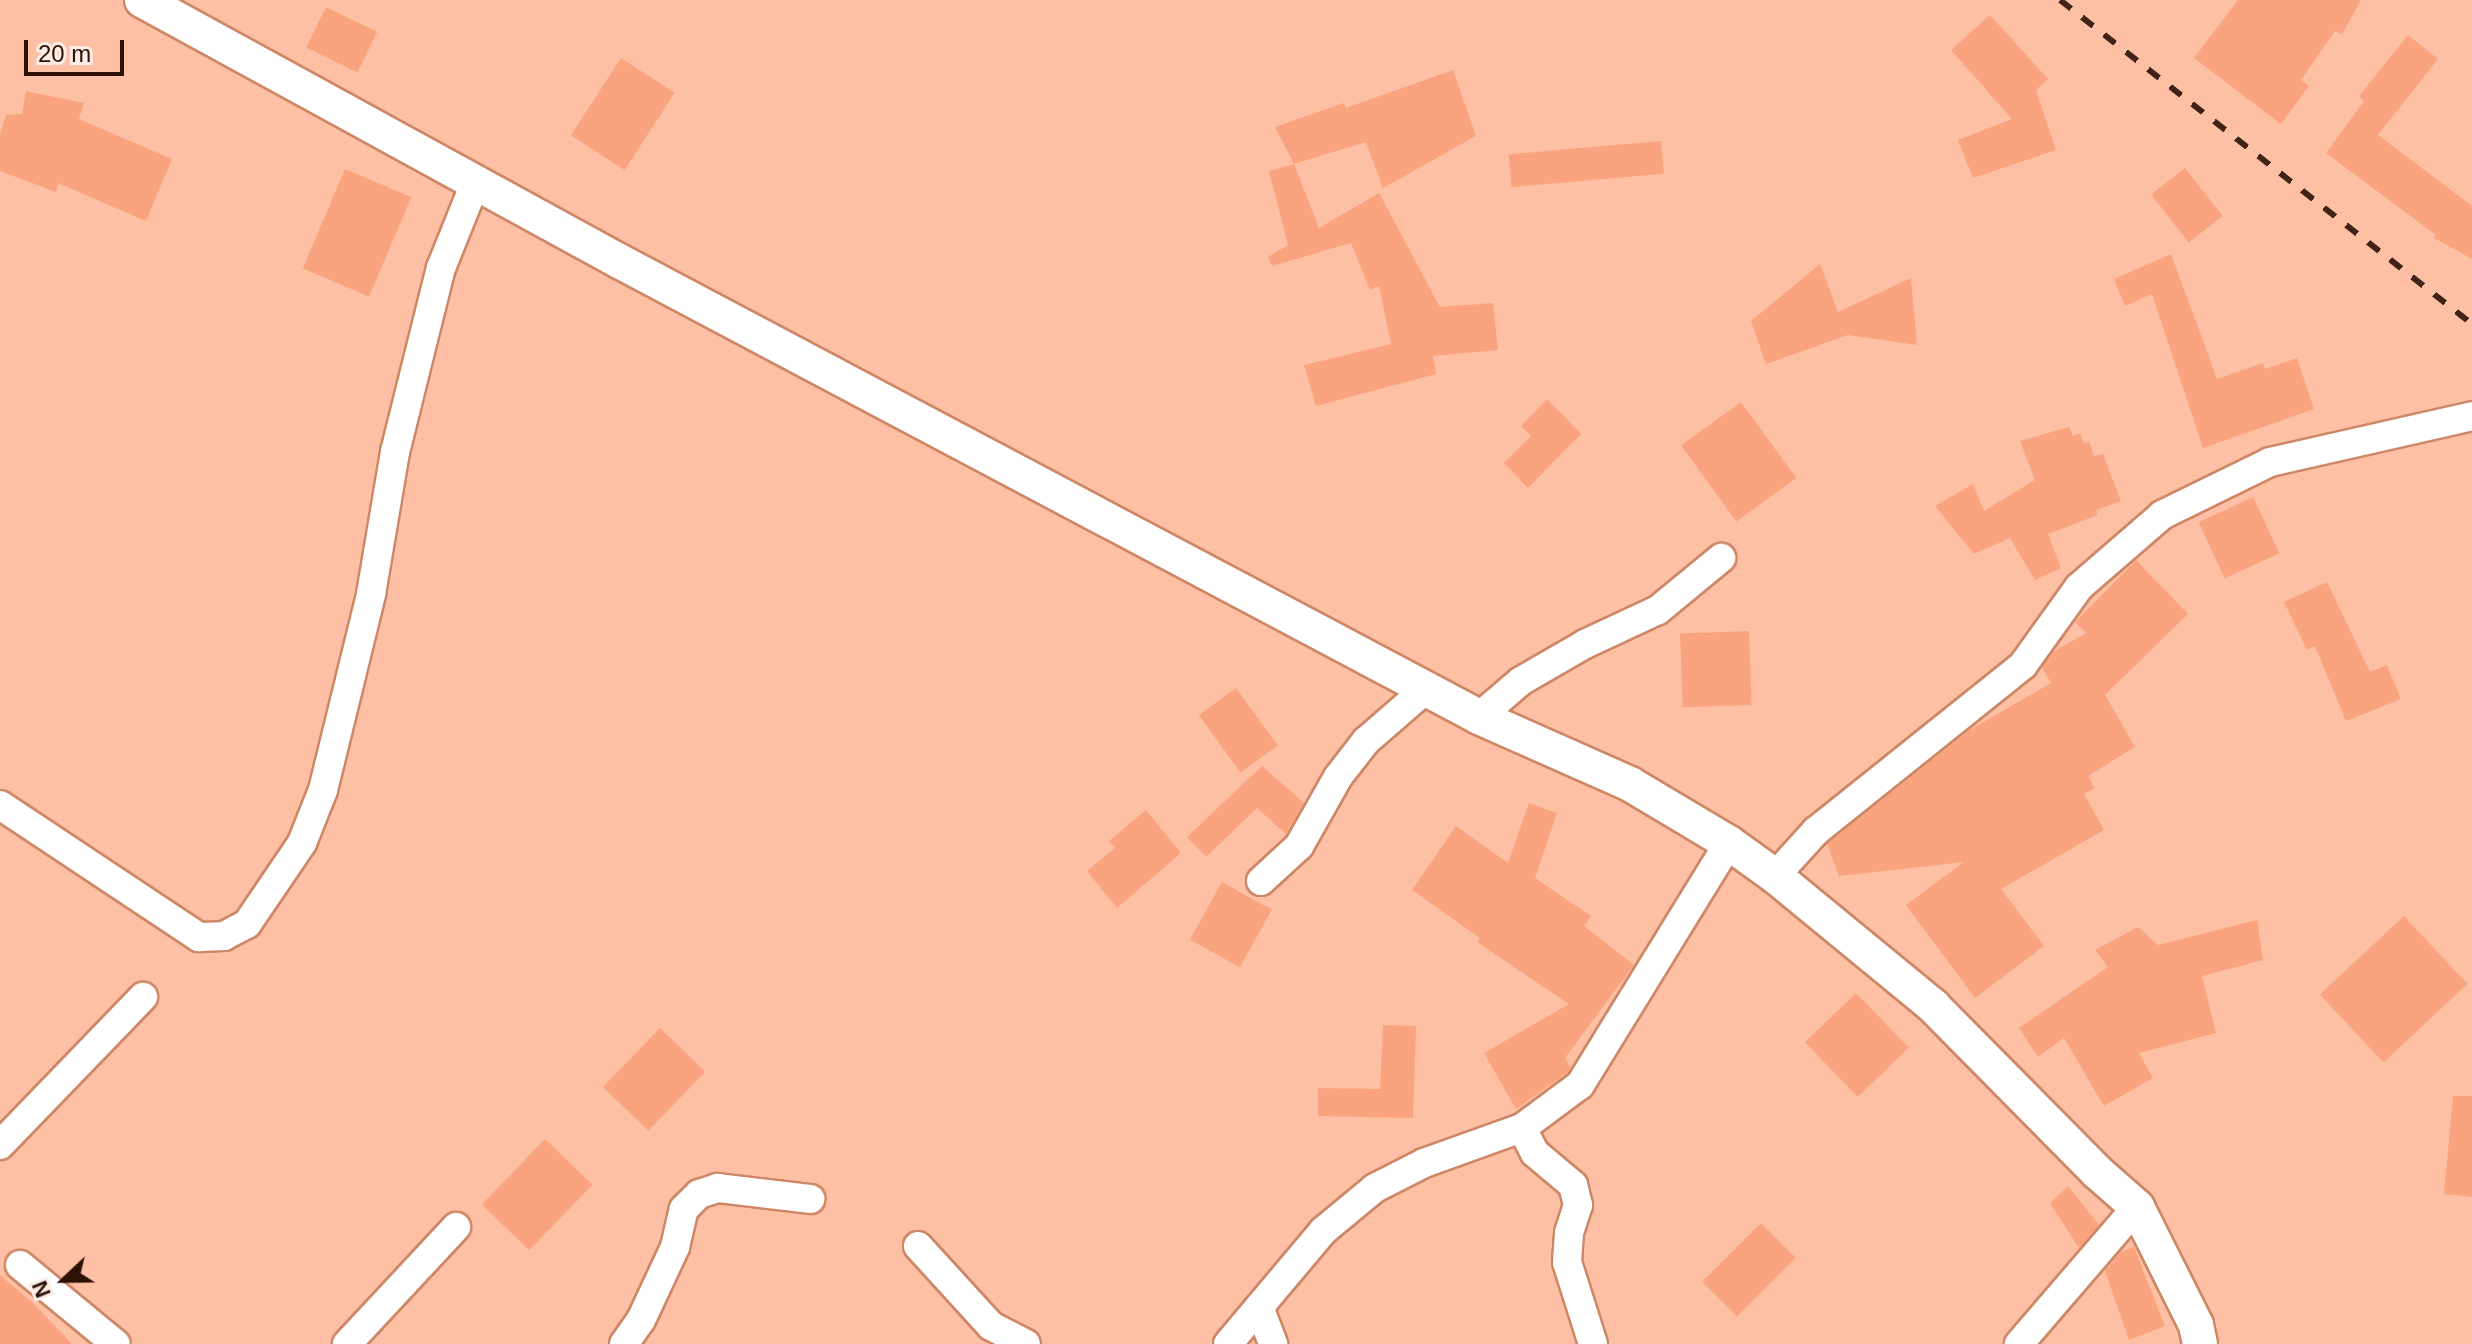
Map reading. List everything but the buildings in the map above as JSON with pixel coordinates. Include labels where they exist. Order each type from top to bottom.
[{"type":"street","points":[[142,0],[619,261],[1479,717],[1630,784],[1729,843],[1775,876],[1933,1006],[2096,1171],[2137,1207],[2196,1325],[2200,1344]]},
{"type":"street","points":[[0,805],[199,937],[224,936],[247,924],[302,843],[323,790],[371,594],[398,436],[441,268],[476,181]]},
{"type":"street","points":[[1775,876],[1816,831],[2023,665],[2079,587],[2162,515],[2270,462],[2472,416]]},
{"type":"street","points":[[1479,717],[1521,681],[1585,644],[1658,610],[1721,558]]},
{"type":"street","points":[[1261,881],[1299,846],[1338,777],[1366,741],[1427,688]]},
{"type":"street","points":[[1228,1344],[1323,1231],[1375,1188],[1424,1163],[1522,1128],[1580,1085],[1729,843]]},
{"type":"street","points":[[0,1145],[143,997]]},
{"type":"street","points":[[1522,1128],[1535,1153],[1573,1185],[1578,1205],[1569,1233],[1567,1262],[1593,1344]]},
{"type":"street","points":[[624,1344],[641,1320],[675,1247],[684,1209],[699,1194],[718,1188],[810,1199]]},
{"type":"street","points":[[2019,1344],[2137,1207]]},
{"type":"street","points":[[347,1344],[456,1227]]},
{"type":"street","points":[[918,1246],[991,1326],[1026,1344]]},
{"type":"street","points":[[20,1265],[116,1344]]},
{"type":"street","points":[[1259,1307],[1273,1344]]},
{"type":"railway","points":[[2060,0],[2472,324]]}]
